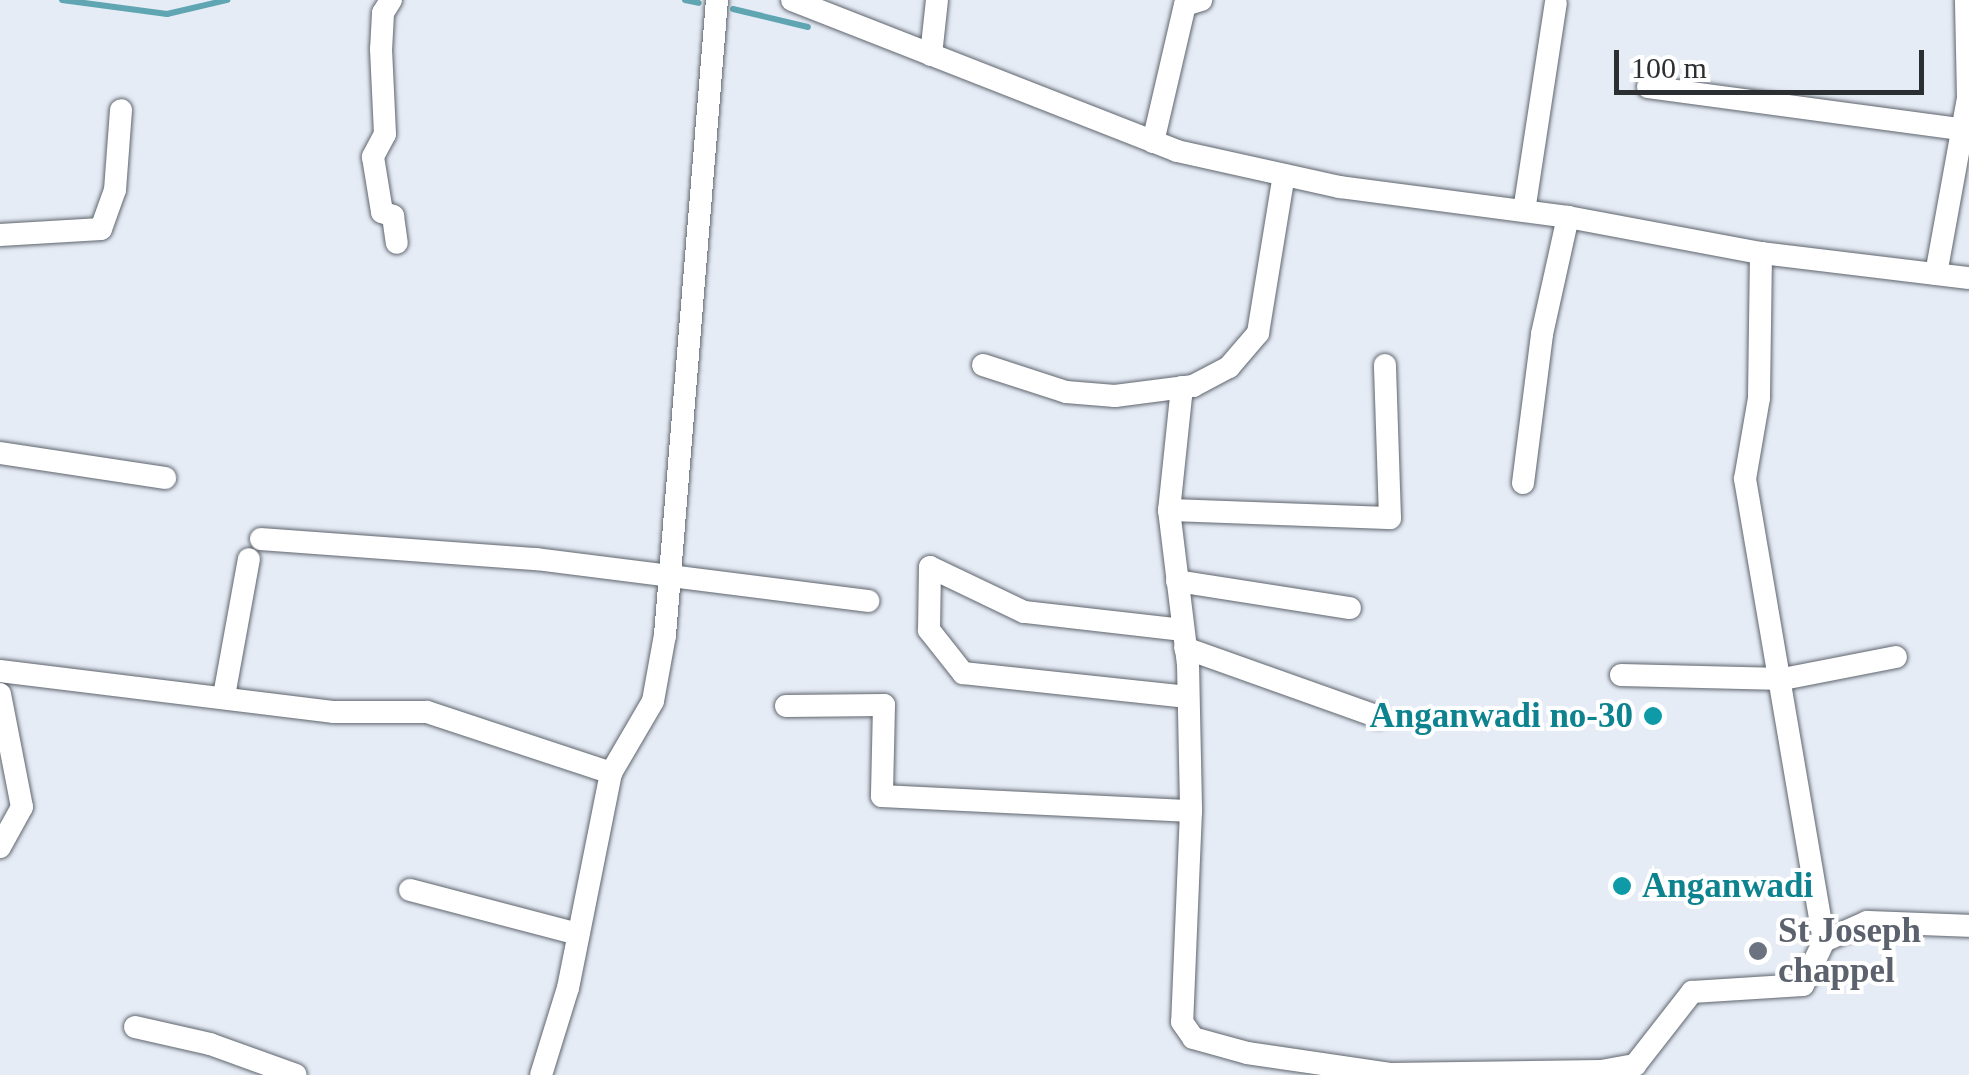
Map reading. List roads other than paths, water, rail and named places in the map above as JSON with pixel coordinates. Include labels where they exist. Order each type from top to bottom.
[{"type":"street","points":[[391,0],[383,13],[381,49],[386,134],[373,157],[382,212],[392,216],[397,243]]},
{"type":"street","points":[[541,1075],[578,934],[611,773],[652,702],[674,574],[717,0]]},
{"type":"street","points":[[792,0],[1153,142],[1284,175],[1568,217],[1761,253],[1969,278]]},
{"type":"street","points":[[931,55],[937,0]]},
{"type":"street","points":[[1153,142],[1186,5],[1201,0]]},
{"type":"street","points":[[1936,274],[1964,130],[1966,0]]},
{"type":"street","points":[[1524,211],[1556,4]]},
{"type":"street","points":[[1648,87],[1964,130]]},
{"type":"street","points":[[0,235],[101,229],[115,190],[120,110]]},
{"type":"street","points":[[983,365],[1066,392],[1116,396],[1182,387],[1229,366],[1258,333],[1284,175]]},
{"type":"street","points":[[1524,483],[1542,334],[1568,217]]},
{"type":"street","points":[[1182,387],[1170,510],[1184,639],[1191,811],[1182,1022],[1194,1038],[1244,1064],[1391,1074],[1635,1065],[1692,992],[1803,985],[1824,941],[1783,679],[1745,480],[1759,398],[1761,253]]},
{"type":"street","points":[[1170,510],[1390,518],[1385,365]]},
{"type":"street","points":[[0,453],[165,478]]},
{"type":"street","points":[[224,696],[255,549],[674,574],[868,601]]},
{"type":"street","points":[[1188,697],[963,673],[929,630],[930,567],[1024,612],[1184,639],[1379,717]]},
{"type":"street","points":[[1177,582],[1350,608]]},
{"type":"street","points":[[1622,676],[1783,679],[1896,657]]},
{"type":"street","points":[[0,671],[334,712],[427,712],[611,773]]},
{"type":"street","points":[[0,694],[22,807],[0,847]]},
{"type":"street","points":[[786,706],[884,705],[882,796],[1191,811]]},
{"type":"street","points":[[410,890],[578,934]]},
{"type":"street","points":[[1824,941],[1867,922],[1969,926]]},
{"type":"street","points":[[135,1027],[210,1044],[296,1075]]},
{"type":"waterway","points":[[62,0],[167,14],[227,0]]},
{"type":"waterway","points":[[685,0],[699,3]]},
{"type":"waterway","points":[[733,9],[808,27]]},
{"type":"place","name":"Anganwadi no-30","points":[[1653,716]]},
{"type":"place","name":"Anganwadi","points":[[1622,886]]},
{"type":"place","name":"St Joseph chappel","points":[[1758,951]]}]
